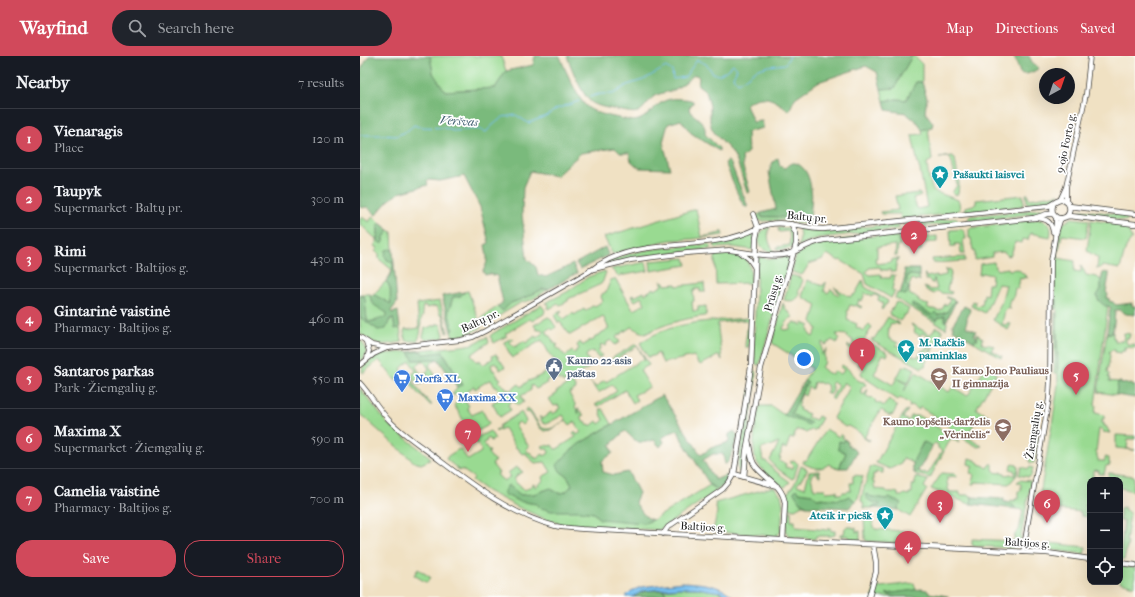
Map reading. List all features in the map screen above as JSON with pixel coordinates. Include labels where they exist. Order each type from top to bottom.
[{"type":"main road","points":[[1060,200],[1068,204],[1135,214]]},
{"type":"main road","name":"Baltų pr.","points":[[758,228],[778,222],[814,229],[823,229],[1046,206],[1053,205],[1055,202],[1060,200]]},
{"type":"main road","points":[[1064,218],[1069,212],[1068,204]]},
{"type":"main road","points":[[1053,205],[1052,211],[1055,216]]},
{"type":"main road","name":"Baltų pr.","points":[[756,254],[774,256],[782,255],[808,244],[824,240],[1034,218],[1047,214],[1064,218],[1070,216],[1133,223]]},
{"type":"main road","points":[[1133,223],[1129,218],[1135,214]]},
{"type":"main road","points":[[964,215],[966,225]]},
{"type":"main road","points":[[901,221],[902,232]]},
{"type":"main road","name":"Prūsų g.","points":[[744,477],[746,452],[761,368],[797,239],[791,224]]},
{"type":"main road","name":"Prūsų g.","points":[[734,474],[751,368],[754,268],[758,228]]},
{"type":"main road","points":[[756,245],[766,255]]},
{"type":"main road","points":[[751,368],[761,368]]},
{"type":"main road","name":"Prūsų g.","points":[[748,440],[754,464],[777,486],[782,493],[785,503],[783,540]]},
{"type":"main road","points":[[734,474],[777,486]]},
{"type":"main road","name":"Baltijos g.","points":[[783,540],[1047,553],[1087,558]]},
{"type":"main road","points":[[869,597],[876,572],[873,545]]},
{"type":"main road","points":[[1123,563],[1135,565]]},
{"type":"street","name":"9-ojo Forto g.","points":[[1060,200],[1066,187],[1086,94],[1090,56]]},
{"type":"street","name":"9-ojo Forto g.","points":[[1066,187],[1068,204]]},
{"type":"street","points":[[753,214],[758,228]]},
{"type":"street","name":"Žiemgalių g.","points":[[1023,552],[1049,398],[1051,266],[1055,238],[1055,216]]},
{"type":"street","points":[[1034,218],[1043,218],[1049,221],[1055,238]]},
{"type":"street","name":"Žiemgalių g.","points":[[1055,238],[1060,221],[1064,218]]},
{"type":"street","name":"Baltų pr.","points":[[360,337],[366,342],[388,348],[461,340],[473,337],[492,328],[612,257],[659,247],[712,241],[737,236],[758,228]]},
{"type":"street","points":[[712,241],[713,251]]},
{"type":"street","name":"Baltų pr.","points":[[590,270],[648,258],[713,251],[729,250],[756,254]]},
{"type":"street","points":[[738,251],[749,259],[754,268]]},
{"type":"street","points":[[366,342],[369,351],[366,360]]},
{"type":"street","points":[[360,365],[374,354],[388,348]]},
{"type":"street","name":"Baltijos g.","points":[[360,380],[388,419],[401,431],[481,491],[519,512],[538,520],[557,526],[582,529],[783,540]]},
{"type":"street","name":"Baltijos g.","points":[[360,383],[364,387]]},
{"type":"street","name":"Prūsų g.","points":[[663,534],[668,527],[723,489],[734,474]]},
{"type":"green space","points":[[369,56],[430,56],[433,73],[445,91],[495,88],[506,71],[533,65],[535,56],[560,56],[575,90],[586,106],[595,112],[633,121],[645,117],[659,104],[665,101],[672,99],[690,100],[693,101],[693,103],[689,108],[690,112],[703,124],[705,134],[719,148],[719,151],[691,133],[681,120],[668,124],[663,142],[670,169],[639,168],[631,161],[629,153],[620,153],[615,148],[581,153],[556,176],[530,171],[523,187],[522,214],[527,259],[536,267],[538,275],[546,277],[573,264],[577,273],[549,289],[543,289],[511,303],[503,311],[497,307],[503,302],[497,276],[490,274],[485,275],[483,271],[487,261],[485,245],[489,243],[480,207],[464,176],[440,181],[430,180],[427,181],[428,185],[399,193],[388,201],[376,215],[367,207],[360,207],[360,71]]},
{"type":"green space","points":[[430,56],[501,56],[506,71],[495,88],[444,91],[433,73]]},
{"type":"green space","points":[[567,56],[912,56],[895,88],[881,89],[877,72],[866,66],[818,82],[795,98],[789,111],[769,98],[758,98],[746,104],[753,122],[762,121],[763,128],[747,132],[748,152],[742,157],[743,167],[750,192],[747,193],[737,161],[732,152],[712,129],[710,122],[710,106],[706,91],[698,85],[699,78],[697,75],[694,75],[674,90],[656,95],[643,109],[633,113],[600,106],[591,102],[574,74]]},
{"type":"green space","points":[[912,56],[914,56],[922,64],[922,82],[916,82],[906,100],[897,99],[884,101],[881,89],[895,88]]},
{"type":"green space","points":[[1014,56],[1029,56],[1032,62],[1039,68],[1030,73],[1020,73]]},
{"type":"green space","points":[[916,82],[922,82],[927,98],[925,112],[933,123],[932,127],[922,130],[919,124],[906,113],[886,110],[884,101],[897,99],[906,100]]},
{"type":"green space","points":[[928,128],[932,160],[927,163],[927,165],[933,191],[958,200],[960,210],[957,210],[956,213],[901,219],[900,214],[881,214],[880,212],[898,210],[895,196],[919,193],[921,195],[913,198],[917,208],[927,207],[912,135],[923,134],[922,130]]},
{"type":"green space","points":[[953,156],[955,159],[959,183],[958,194],[955,195],[952,193],[957,185],[951,160],[948,157],[939,158]]},
{"type":"green space","points":[[778,158],[780,166],[784,168],[792,163],[795,163],[802,167],[807,173],[812,192],[810,221],[761,217],[761,213],[776,209],[769,172],[773,162]]},
{"type":"green space","points":[[727,161],[731,164],[748,207],[747,208],[741,200],[735,187],[725,163]]},
{"type":"green space","points":[[1026,194],[1028,194],[1029,199],[1059,194],[1050,202],[1030,205],[1027,204]]},
{"type":"green space","points":[[1023,195],[1024,204],[1022,206],[965,211],[966,207],[976,204],[976,200]]},
{"type":"green space","points":[[1050,208],[1051,212],[972,222],[968,219],[970,216]]},
{"type":"green space","points":[[696,209],[702,237],[721,233],[722,231],[723,235],[671,240],[614,254],[612,253],[604,237]]},
{"type":"green space","points":[[1081,210],[1128,215],[1127,221],[1078,214]]},
{"type":"green space","points":[[761,213],[761,217],[810,221],[810,225],[785,220],[761,221],[757,219],[756,216]]},
{"type":"green space","points":[[373,216],[380,223],[378,224],[378,241],[384,240],[384,237],[389,230],[392,232],[393,251],[390,249],[393,263],[392,271],[379,259],[379,254],[375,251],[378,248],[374,246],[376,239],[360,224],[360,219],[362,217],[369,222]]},
{"type":"green space","points":[[957,218],[958,223],[907,228],[904,226],[906,223]]},
{"type":"green space","points":[[1072,218],[1089,220],[1086,238],[1062,235],[1059,250],[1057,250],[1062,224]]},
{"type":"green space","points":[[1039,219],[1048,223],[1051,230],[1050,237],[1030,233],[1028,240],[1023,239],[1022,243],[1015,242],[1011,255],[1008,256],[1004,252],[992,253],[992,257],[975,260],[975,251],[973,251],[971,238],[969,238],[969,229]]},
{"type":"green space","points":[[1091,220],[1126,225],[1132,239],[1126,247],[1120,269],[1103,266],[1097,269],[1098,258],[1087,251]]},
{"type":"green space","points":[[380,223],[389,230],[384,237],[383,243],[378,241],[378,224]]},
{"type":"green space","points":[[895,224],[899,225],[899,228],[818,238],[798,246],[800,239],[799,228],[821,231]]},
{"type":"green space","points":[[770,227],[768,234],[769,241],[776,252],[765,249],[759,242],[761,233]]},
{"type":"green space","points":[[778,228],[788,228],[792,232],[794,242],[792,248],[777,249],[777,247],[790,245],[789,231],[779,232]]},
{"type":"green space","points":[[962,229],[965,233],[966,239],[963,239],[965,254],[961,254],[960,244],[955,244],[955,246],[951,247],[950,230]]},
{"type":"green space","points":[[754,233],[754,250],[732,247],[716,248],[714,246],[716,243],[730,241]]},
{"type":"green space","points":[[895,234],[899,237],[900,245],[898,246],[897,256],[895,256],[896,245],[877,247],[877,258],[875,258],[876,264],[892,262],[892,259],[899,259],[897,260],[895,272],[891,272],[891,270],[881,270],[880,267],[869,268],[866,272],[870,275],[881,274],[882,278],[891,278],[891,275],[895,275],[892,290],[895,291],[891,298],[867,284],[864,274],[827,254],[823,259],[809,264],[803,274],[801,275],[792,272],[798,254],[815,245]]},
{"type":"green space","points":[[937,236],[937,242],[921,243],[921,251],[917,251],[916,245],[907,246],[906,239]]},
{"type":"green space","points":[[709,244],[711,246],[710,249],[639,257],[600,266],[611,260],[632,253]]},
{"type":"green space","points":[[605,247],[608,254],[607,256],[580,269],[576,263]]},
{"type":"green space","points":[[390,249],[393,251],[397,303],[391,311],[392,313],[398,311],[400,328],[395,329],[393,318],[390,319],[386,329],[378,330],[360,317],[360,296],[364,296],[365,298],[367,320],[370,322],[386,317],[387,313],[374,305],[370,297],[373,294],[391,304],[390,289],[386,281],[393,268],[393,262],[387,260],[385,256],[386,250]]},
{"type":"green space","points":[[722,252],[737,254],[746,259],[750,268],[751,283],[716,284],[716,253]]},
{"type":"green space","points":[[1056,253],[1058,253],[1058,258],[1075,261],[1074,271],[1081,272],[1081,265],[1086,275],[1097,277],[1101,280],[1101,289],[1097,296],[1108,306],[1095,413],[1104,415],[1102,423],[1104,423],[1104,426],[1106,426],[1110,433],[1103,432],[1103,430],[1099,429],[1096,452],[1098,461],[1105,461],[1105,457],[1109,458],[1110,465],[1106,466],[1104,474],[1099,474],[1099,471],[1095,470],[1093,472],[1093,477],[1087,477],[1087,505],[1085,505],[1085,513],[1087,513],[1087,517],[1081,516],[1081,512],[1038,507],[1058,384],[1057,299],[1056,309],[1054,309]]},
{"type":"green space","points":[[791,255],[760,363],[757,365],[755,362],[754,344],[757,257],[774,259]]},
{"type":"green space","points":[[965,257],[965,261],[933,263],[932,259]]},
{"type":"green space","points":[[685,258],[687,265],[651,271],[650,261]]},
{"type":"green space","points":[[646,262],[648,271],[618,276],[611,269]]},
{"type":"green space","points":[[994,262],[997,270],[1008,268],[1009,270],[1018,269],[1028,278],[1020,278],[1018,289],[1015,288],[1013,299],[1010,299],[1008,308],[1011,309],[1007,308],[1005,310],[1002,324],[1011,324],[1008,330],[993,320],[1001,303],[1006,285],[998,284],[985,313],[971,306],[973,301],[976,302],[975,305],[982,305],[984,294],[987,295],[988,284],[991,284],[992,275],[982,273],[979,275],[980,264]]},
{"type":"green space","points":[[904,269],[919,269],[919,276],[908,275],[906,285],[909,288],[906,295],[900,294],[905,277]]},
{"type":"green space","points":[[950,269],[951,275],[947,290],[952,292],[951,294],[940,293],[938,291],[934,294],[926,290],[924,287],[932,290],[937,289],[934,278],[933,284],[929,280],[926,280],[924,274],[926,277],[937,275],[937,277],[946,275],[945,270]]},
{"type":"green space","points":[[605,271],[606,272],[601,284],[549,309],[548,303],[545,303],[567,292],[588,277]]},
{"type":"green space","points":[[1103,272],[1109,273],[1106,292],[1108,294],[1107,298],[1109,298],[1109,301],[1116,305],[1132,303],[1132,306],[1135,306],[1135,315],[1126,314],[1120,310],[1115,311],[1114,327],[1110,335],[1107,332],[1111,308],[1105,306],[1098,300],[1097,296],[1101,289]]},
{"type":"green space","points":[[791,275],[803,280],[798,293],[800,294],[799,296],[794,300],[787,301],[784,300]]},
{"type":"green space","points":[[908,275],[919,276],[920,281],[917,279],[916,281],[912,279],[909,286],[909,294],[919,299],[919,302],[929,305],[927,307],[941,311],[945,304],[947,305],[950,300],[946,297],[956,301],[953,302],[947,312],[938,315],[932,315],[912,303],[937,321],[938,318],[945,316],[947,323],[946,329],[895,298],[897,293],[906,294]]},
{"type":"green space","points":[[615,278],[633,310],[645,304],[642,297],[635,301],[631,296],[633,295],[634,297],[644,292],[645,294],[654,288],[655,290],[663,285],[661,281],[664,282],[665,285],[676,284],[676,286],[704,283],[705,292],[700,292],[700,289],[695,289],[695,291],[693,291],[694,301],[692,302],[693,311],[698,311],[698,307],[706,306],[706,315],[674,322],[645,334],[631,327],[616,337],[620,342],[615,345],[611,340],[606,343],[607,345],[604,346],[603,344],[600,346],[601,348],[598,350],[602,356],[598,358],[593,351],[587,354],[586,356],[590,363],[595,361],[597,363],[563,383],[562,380],[560,381],[556,375],[546,381],[547,383],[536,389],[532,385],[531,390],[521,396],[524,402],[518,405],[512,400],[508,405],[511,410],[500,417],[492,403],[502,397],[497,387],[495,387],[491,380],[475,389],[474,386],[464,394],[465,395],[463,397],[469,406],[467,408],[472,415],[482,410],[489,423],[487,426],[472,434],[454,405],[460,399],[459,394],[452,395],[457,387],[463,385],[443,352],[413,360],[437,359],[429,365],[435,375],[430,378],[426,372],[429,369],[424,361],[416,366],[419,372],[422,374],[425,373],[429,380],[419,385],[411,375],[416,371],[410,361],[401,368],[407,376],[410,375],[414,384],[432,405],[430,405],[421,395],[419,395],[404,374],[395,380],[379,360],[363,373],[362,372],[365,365],[382,354],[461,346],[473,344],[487,337],[489,342],[471,355],[477,362],[480,360],[483,365],[496,354],[505,367],[500,370],[495,362],[491,365],[493,371],[494,370],[501,379],[499,381],[507,390],[509,389],[510,391],[519,384],[521,387],[528,381],[552,369],[552,362],[554,366],[558,364],[550,355],[542,340],[512,358],[504,342],[512,338],[513,339],[510,342],[515,347],[524,341],[526,343],[535,336],[536,338],[544,332],[541,329],[537,330],[534,325],[548,317],[556,327],[553,330],[550,328],[547,330],[547,333],[554,343],[558,345],[556,346],[566,356],[572,351],[574,353],[579,349],[577,345],[580,342],[584,345],[609,329],[603,316],[570,335],[560,322],[558,323],[554,315],[561,311],[562,312],[559,314],[564,319],[573,313],[574,315],[584,309],[585,311],[594,305],[595,306],[603,301],[601,297],[602,294],[606,292],[611,279],[613,280]]},
{"type":"green space","points":[[807,280],[823,286],[825,282],[824,291],[828,293],[831,289],[838,295],[840,294],[834,287],[850,297],[855,294],[863,280],[865,287],[888,301],[882,310],[883,303],[878,300],[879,297],[865,293],[862,301],[859,299],[858,300],[859,301],[857,304],[862,307],[861,308],[855,305],[850,305],[847,312],[847,320],[857,324],[856,327],[864,331],[869,324],[872,327],[857,352],[848,348],[848,345],[851,347],[854,343],[852,342],[853,340],[847,337],[848,335],[836,334],[839,338],[837,343],[832,340],[826,345],[822,342],[822,355],[827,348],[824,356],[825,362],[821,367],[828,373],[833,374],[834,371],[841,374],[844,370],[840,367],[842,365],[849,370],[856,379],[864,382],[866,385],[863,386],[860,392],[864,395],[868,388],[866,396],[872,397],[876,401],[875,402],[884,406],[889,399],[897,407],[892,416],[891,414],[890,416],[881,410],[880,411],[865,436],[865,438],[870,439],[869,441],[862,437],[862,434],[848,426],[845,427],[833,418],[850,387],[844,382],[833,400],[831,399],[838,385],[833,382],[831,384],[833,390],[830,395],[826,393],[828,386],[824,383],[814,382],[812,389],[808,387],[805,396],[802,394],[799,401],[800,404],[798,406],[800,408],[799,410],[809,414],[807,417],[816,420],[818,416],[822,418],[815,430],[811,430],[806,433],[797,429],[793,439],[790,438],[786,449],[783,447],[779,457],[781,458],[779,461],[786,464],[785,467],[792,469],[794,466],[790,462],[794,460],[798,464],[794,478],[792,479],[775,467],[770,460],[779,443],[761,449],[763,461],[766,461],[774,470],[790,482],[783,487],[766,473],[758,464],[754,452],[754,436],[759,406],[771,406],[784,415],[810,423],[791,414],[807,382],[804,381],[812,368],[772,343],[783,303],[785,308],[793,317],[789,319],[783,328],[784,330],[790,329],[794,322],[802,325],[803,323],[810,326],[808,328],[810,335],[813,337],[817,329],[812,321],[817,305],[802,297]]},
{"type":"green space","points":[[386,281],[390,289],[391,305],[373,294]]},
{"type":"green space","points":[[543,289],[549,289],[531,300],[520,303],[489,322],[486,323],[481,318],[497,307],[504,310],[511,303]]},
{"type":"green space","points":[[468,291],[481,326],[480,328],[467,334],[453,337],[448,310],[453,297]]},
{"type":"green space","points":[[464,292],[459,297],[453,297],[448,310],[453,330],[451,332],[442,296]]},
{"type":"green space","points":[[360,294],[371,294],[370,297],[387,313],[386,317],[369,322],[367,320],[364,296],[360,296]]},
{"type":"green space","points":[[440,301],[448,333],[442,314],[440,314],[438,308],[436,306],[427,308],[426,306],[423,306],[419,338],[417,341],[406,341],[404,331],[406,328],[406,330],[419,328],[417,304]]},
{"type":"green space","points":[[956,301],[946,322],[945,316],[938,318],[937,321],[912,306],[912,303],[932,315],[935,312],[938,315],[947,312],[953,302]]},
{"type":"green space","points":[[896,302],[909,309],[900,321],[889,314]]},
{"type":"green space","points":[[541,305],[545,310],[544,314],[532,321],[530,319],[505,334],[507,336],[494,343],[490,336],[492,334]]},
{"type":"green space","points":[[964,306],[970,309],[966,327],[976,331],[974,334],[978,340],[975,340],[974,342],[953,330],[954,327],[952,326]]},
{"type":"green space","points":[[1055,312],[1057,373],[1054,374]]},
{"type":"green space","points":[[360,317],[378,330],[393,318],[395,328],[400,328],[402,342],[380,344],[371,341],[360,333]]},
{"type":"green space","points":[[888,317],[900,324],[895,323],[894,325],[891,323],[888,330],[888,338],[898,343],[896,345],[902,347],[908,355],[911,354],[918,357],[922,350],[924,351],[927,346],[924,342],[930,345],[926,353],[920,358],[926,357],[933,346],[934,347],[925,364],[926,365],[922,368],[872,341],[872,338],[874,339]]},
{"type":"green space","points":[[748,318],[750,320],[749,347],[746,347],[745,345],[747,321],[744,320],[718,323],[722,360],[719,355],[701,365],[694,356],[663,363],[658,353],[648,357],[640,343],[665,330],[678,326],[706,321]]},
{"type":"green space","points":[[436,324],[441,325],[444,335],[443,338],[426,340],[423,337],[425,328],[432,325],[436,326]]},
{"type":"green space","points":[[911,324],[929,334],[931,334],[936,327],[943,331],[936,345],[929,340],[929,337],[922,333],[920,336],[914,332],[915,330]]},
{"type":"green space","points":[[1107,332],[1110,335],[1113,332],[1113,338],[1115,338],[1115,341],[1123,341],[1124,333],[1130,334],[1129,338],[1126,338],[1126,342],[1128,345],[1135,344],[1135,348],[1124,347],[1125,351],[1122,351],[1121,353],[1115,352],[1115,350],[1111,350],[1109,352],[1110,357],[1107,372],[1109,374],[1108,378],[1110,378],[1109,381],[1118,382],[1116,395],[1098,392]]},
{"type":"green space","points":[[976,334],[983,338],[982,343],[985,345],[988,344],[994,346],[991,350],[1002,356],[1001,358],[974,342],[978,339]]},
{"type":"green space","points":[[360,340],[366,348],[366,354],[360,362]]},
{"type":"green space","points":[[636,344],[649,365],[640,370],[650,387],[634,395],[637,400],[633,403],[625,390],[599,406],[595,405],[617,391],[612,385],[598,393],[590,381],[596,387],[605,380],[606,382],[641,360],[645,360],[637,346],[613,361],[612,358]]},
{"type":"green space","points":[[872,344],[888,353],[887,356],[883,354],[874,374],[893,385],[903,366],[905,367],[907,365],[915,369],[908,383],[899,379],[907,384],[904,391],[916,372],[949,392],[953,387],[966,395],[969,394],[986,366],[995,370],[996,375],[976,409],[990,416],[978,416],[967,437],[982,446],[978,447],[949,430],[950,427],[920,407],[919,410],[912,405],[909,407],[910,404],[900,398],[898,400],[862,376],[861,373],[864,368],[858,364],[867,348],[869,349]]},
{"type":"green space","points":[[421,351],[423,354],[443,352],[463,385],[457,387],[438,359],[413,360],[409,352]]},
{"type":"green space","points":[[754,369],[756,371],[755,386],[743,473],[741,473],[738,470],[738,463]]},
{"type":"green space","points":[[804,381],[808,384],[806,384],[791,414],[811,423],[809,425],[784,414]]},
{"type":"green space","points":[[572,382],[576,389],[569,393],[579,414],[578,408],[584,415],[581,416],[584,422],[586,421],[588,425],[590,424],[591,426],[597,421],[599,424],[604,420],[600,412],[600,409],[603,409],[612,424],[579,444],[560,471],[568,477],[572,485],[570,488],[562,493],[554,491],[551,488],[534,494],[520,495],[508,485],[504,494],[518,501],[594,513],[597,517],[644,523],[653,520],[710,485],[718,490],[659,530],[562,524],[545,519],[487,491],[472,480],[474,478],[461,469],[460,471],[446,459],[459,449],[468,460],[481,452],[481,449],[474,439],[490,431],[495,439],[491,441],[489,438],[483,443],[495,462],[492,464],[499,473],[497,474],[501,479],[504,481],[510,477],[508,473],[516,467],[523,472],[514,479],[517,484],[525,490],[534,484],[535,487],[543,481],[542,477],[551,472],[545,462],[535,463],[526,453],[522,454],[516,448],[504,428],[497,431],[495,430],[500,428],[499,426],[521,412],[526,421],[522,425],[519,422],[515,424],[529,447],[526,449],[536,459],[543,454],[544,456],[548,454],[549,452],[542,446],[552,445],[555,449],[557,449],[576,437],[573,433],[575,431],[577,435],[581,432],[574,422],[570,425],[563,415],[546,424],[543,423],[539,417],[542,419],[551,412],[552,414],[558,411],[557,410],[560,408],[558,405],[554,406],[549,399],[556,394],[556,392]]},
{"type":"green space","points":[[1118,382],[1121,382],[1121,384],[1132,383],[1132,386],[1135,386],[1135,398],[1116,395]]},
{"type":"green space","points":[[360,388],[387,423],[430,457],[430,460],[421,464],[414,462],[360,414]]},
{"type":"green space","points":[[662,395],[701,455],[711,448],[729,442],[729,434],[734,431],[738,436],[729,461],[725,465],[723,454],[713,454],[703,460],[715,480],[726,475],[728,479],[718,490],[710,485],[682,440],[678,430],[662,438],[664,442],[660,447],[654,440],[638,442],[625,431],[610,445],[613,453],[602,461],[603,472],[614,475],[628,472],[639,493],[635,502],[645,515],[653,520],[644,523],[600,519],[594,513],[580,511],[551,511],[538,507],[537,504],[518,501],[504,494],[508,485],[521,495],[534,494],[551,488],[560,493],[565,492],[572,485],[568,477],[560,471],[557,465],[568,453],[579,444]]},
{"type":"green space","points":[[528,408],[544,429],[554,427],[566,420],[550,430],[545,431],[541,429],[529,412],[526,413],[524,411]]},
{"type":"green space","points":[[908,410],[903,418],[909,421],[911,416],[919,416],[960,441],[959,443],[951,438],[930,478],[914,473],[918,471],[928,474],[942,451],[935,443],[932,446],[923,442],[913,463],[904,458],[900,464],[890,469],[876,463],[905,411]]},
{"type":"green space","points":[[826,429],[839,437],[841,434],[843,436],[842,438],[846,440],[843,442],[840,441],[846,453],[839,468],[833,467],[829,464],[822,468],[816,468],[803,463],[804,460],[806,461]]},
{"type":"green space","points":[[1033,435],[1038,437],[1034,463],[1030,463],[1029,460]]},
{"type":"green space","points":[[1116,435],[1135,436],[1135,439],[1128,439],[1127,449],[1135,450],[1116,448]]},
{"type":"green space","points":[[846,440],[848,445],[857,452],[848,468],[839,468],[846,453],[838,449],[839,441],[843,442]]},
{"type":"green space","points":[[924,442],[932,446],[918,471],[914,473],[914,461]]},
{"type":"green space","points":[[969,458],[987,468],[990,464],[993,464],[994,472],[1005,473],[1005,475],[1011,474],[1015,476],[1015,471],[1010,469],[1012,464],[1017,465],[1017,475],[1009,484],[975,482],[975,484],[972,484],[974,474],[970,473],[973,466],[968,464]]},
{"type":"green space","points":[[801,466],[807,469],[807,471],[797,485],[805,488],[809,472],[819,471],[820,477],[818,476],[818,473],[811,475],[814,489],[825,489],[826,492],[837,491],[837,494],[851,491],[850,483],[853,483],[854,475],[863,476],[858,498],[855,501],[852,498],[841,500],[816,499],[812,494],[799,492],[799,501],[807,506],[802,505],[795,509],[788,508],[787,494],[795,483]]},
{"type":"green space","points":[[872,466],[883,469],[883,473],[876,472],[876,474],[873,474],[875,489],[898,493],[898,496],[902,496],[904,494],[909,495],[909,493],[912,493],[912,485],[915,485],[915,477],[928,480],[924,487],[927,489],[910,517],[898,510],[901,503],[889,497],[887,499],[872,497],[880,504],[879,506],[864,508],[863,502],[861,501],[870,468]]},
{"type":"green space","points":[[1021,467],[1029,469],[1030,467],[1033,468],[1031,476],[1028,477],[1019,475]]},
{"type":"green space","points":[[942,473],[955,474],[957,476],[947,477],[949,492],[960,492],[960,495],[972,496],[971,504],[931,489]]},
{"type":"green space","points":[[1109,473],[1134,476],[1133,491],[1123,489],[1123,477],[1108,477]]},
{"type":"green space","points":[[1020,480],[1031,481],[1018,546],[1013,548],[973,546],[972,539],[1014,541],[1015,534],[1019,530],[1023,510],[1016,509],[1010,502],[1011,500],[1015,501],[1015,499],[1018,499],[1018,491],[1021,491],[1021,484],[1017,482]]},
{"type":"green space","points":[[773,487],[781,495],[783,505],[781,531],[777,536],[713,532],[717,512],[715,503]]},
{"type":"green space","points":[[797,489],[799,492],[812,494],[817,499],[840,499],[849,496],[855,501],[849,508],[807,506],[799,501],[794,493]]},
{"type":"green space","points":[[866,494],[872,497],[886,499],[889,497],[901,504],[898,507],[898,510],[872,508],[873,506],[879,506],[880,504],[869,500],[865,495]]},
{"type":"green space","points":[[972,497],[1004,499],[1004,502],[1010,502],[1016,509],[971,504]]},
{"type":"green space","points":[[1123,507],[1130,513],[1126,542],[1128,543],[1124,560],[1123,560]]},
{"type":"green space","points":[[788,511],[791,511],[791,521],[795,521],[796,527],[828,530],[831,528],[831,531],[835,531],[835,535],[816,536],[815,539],[790,537],[786,532]]},
{"type":"green space","points":[[870,512],[875,529],[903,531],[900,541],[897,543],[866,541],[864,516],[866,513]]},
{"type":"green space","points":[[845,528],[856,528],[856,532],[860,531],[860,541],[850,540],[849,536],[840,536],[840,534],[844,534]]},
{"type":"green space","points":[[1050,543],[1086,547],[1084,554],[1051,550],[1049,547]]},
{"type":"green space","points":[[1123,566],[1135,568],[1135,586],[1123,583]]},
{"type":"green space","points":[[418,569],[430,577],[427,583],[414,575]]},
{"type":"green space","points":[[914,583],[916,590],[887,594],[895,597],[872,597],[875,587]]},
{"type":"green space","points":[[681,588],[712,590],[728,597],[667,597],[664,590]]},
{"type":"green space","points":[[921,589],[927,590],[929,593],[948,597],[895,597],[886,594]]},
{"type":"green space","points":[[664,590],[667,597],[633,597],[645,591]]},
{"type":"water","points":[[682,582],[716,587],[734,597],[728,597],[721,592],[696,588],[681,588],[643,591],[633,597],[625,597],[631,591],[641,587]]},
{"type":"waterway","name":"Veršvas","points":[[589,97],[600,94],[613,94],[627,85],[643,80],[666,67],[672,71],[673,79],[685,77],[697,60],[706,64],[713,73],[719,75],[733,64],[737,69],[733,77],[738,83],[756,70],[769,66],[785,64],[790,56]]},
{"type":"waterway","name":"Veršvas","points":[[421,127],[444,128],[453,131],[478,129],[486,132],[503,117],[516,115],[528,123],[547,116],[556,109],[579,101]]},
{"type":"waterway","name":"Veršvas","points":[[360,135],[396,136],[407,131],[414,125],[419,127]]},
{"type":"place","name":"Pašaukti laisvei","points":[[940,189]]},
{"type":"place","name":"Taupyk","points":[[914,254]]},
{"type":"place","name":"M. Račkis paminklas","points":[[906,363]]},
{"type":"place","name":"Vienaragis","points":[[862,371]]},
{"type":"place","name":"Kauno 22-asis paštas","points":[[554,381]]},
{"type":"place","name":"Kauno Jono Pauliaus II gimnazija","points":[[939,391]]},
{"type":"place","name":"Norfa XL","points":[[402,393]]},
{"type":"place","name":"Santaros parkas","points":[[1076,395]]},
{"type":"place","name":"Maxima XX","points":[[445,412]]},
{"type":"place","name":"Kauno lopšelis-darželis „Vėrinėlis“","points":[[1003,442]]},
{"type":"place","name":"Camelia vaistinė","points":[[468,452]]},
{"type":"place","name":"Rimi","points":[[940,523]]},
{"type":"place","name":"Maxima X","points":[[1047,523]]},
{"type":"place","name":"Ateik ir piešk","points":[[885,530]]},
{"type":"place","name":"Gintarinė vaistinė","points":[[908,564]]}]
